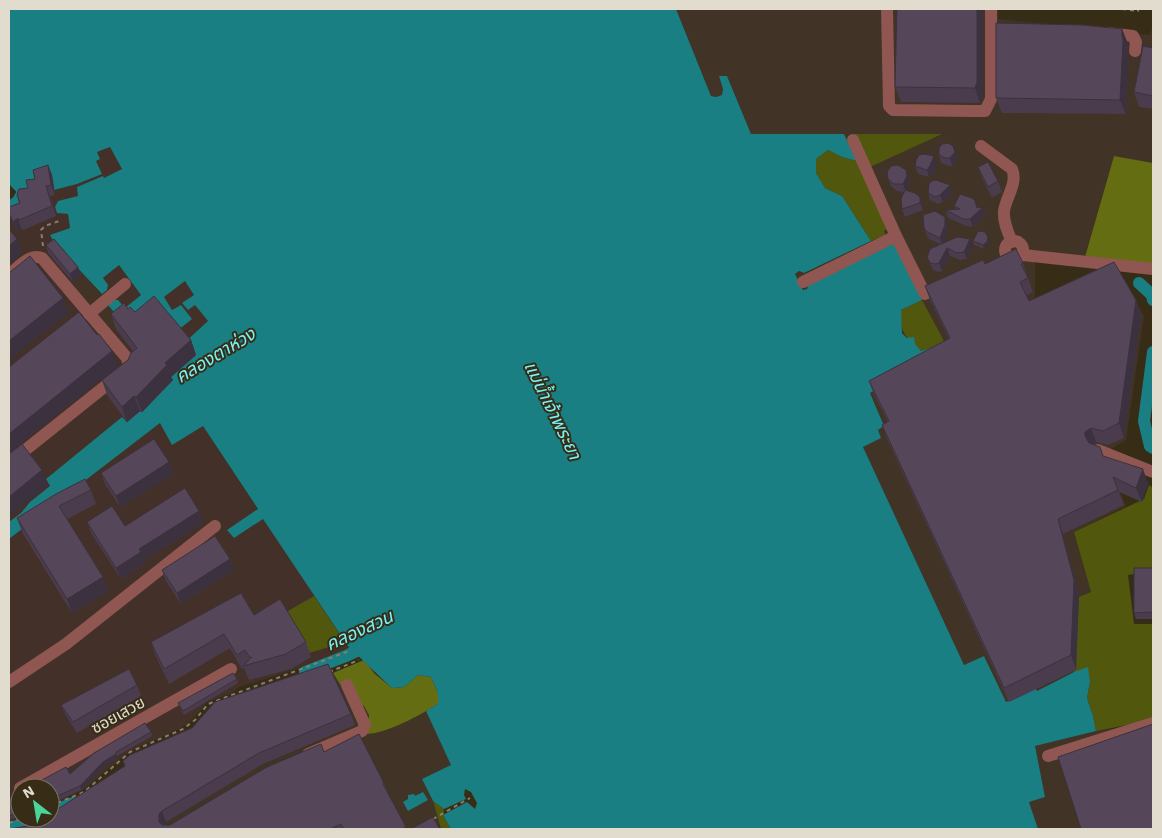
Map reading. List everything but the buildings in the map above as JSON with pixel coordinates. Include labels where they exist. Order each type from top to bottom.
[{"type":"street","points":[[887,9],[888,101],[893,110],[985,111],[991,99],[995,24],[991,9]]},
{"type":"street","points":[[1095,32],[1133,36],[1136,42],[1135,51]]},
{"type":"street","points":[[853,140],[924,294],[949,283]]},
{"type":"street","points":[[981,146],[1012,170],[1014,174],[1013,185],[1004,210],[1005,223],[1012,242]]},
{"type":"street","points":[[803,282],[896,236]]},
{"type":"street","points":[[1012,242],[1020,243],[1024,248],[1023,254],[1016,260],[1003,259],[1006,248],[1012,242]]},
{"type":"street","points":[[1023,254],[1153,269]]},
{"type":"street","points":[[9,275],[31,257],[38,256],[42,258],[84,314],[127,358],[129,364],[128,368],[9,463]]},
{"type":"street","points":[[84,314],[124,284]]},
{"type":"street","points":[[1098,450],[1153,472]]},
{"type":"street","points":[[9,682],[66,644],[215,526]]},
{"type":"street","name":"ซอยเสวย","points":[[38,778],[230,669]]},
{"type":"street","points":[[293,760],[362,731],[365,725],[346,685]]},
{"type":"street","points":[[1048,756],[1153,723]]},
{"type":"path","points":[[1122,9],[1138,11],[1138,9]]},
{"type":"path","points":[[42,258],[41,230],[45,226],[62,220]]},
{"type":"path","points":[[60,802],[84,792],[130,752],[183,729],[195,720],[208,704],[350,651]]},
{"type":"path","points":[[328,672],[359,660]]},
{"type":"path","points":[[426,822],[470,798]]},
{"type":"shaded area","points":[[676,9],[998,9],[998,19],[1150,35],[1153,24],[1153,163],[1114,156],[1085,257],[1035,251],[1035,312],[1120,274],[1144,316],[1126,440],[1103,454],[1126,506],[1074,532],[1091,592],[1079,598],[1074,672],[1037,691],[1035,688],[1005,702],[984,656],[964,665],[863,447],[880,438],[877,430],[884,426],[870,393],[948,350],[922,300],[897,242],[803,290],[794,274],[799,271],[804,273],[885,235],[883,231],[889,227],[844,134],[751,134],[727,76],[722,95],[711,96]]},
{"type":"shaded area","points":[[110,147],[122,169],[104,178],[103,176],[77,187],[79,196],[58,201],[55,207],[57,213],[68,214],[70,228],[50,235],[55,244],[101,294],[107,290],[108,285],[103,279],[119,265],[141,295],[125,308],[118,300],[114,300],[108,305],[123,323],[129,318],[141,327],[160,311],[177,331],[192,319],[181,305],[172,310],[164,297],[185,281],[195,295],[183,303],[188,310],[195,305],[208,321],[185,341],[196,355],[171,377],[173,380],[142,412],[139,411],[127,422],[122,417],[46,479],[50,486],[9,522],[9,213],[20,205],[26,190],[39,189],[37,180],[52,175],[55,190],[102,174],[96,161],[100,159],[97,152]]},
{"type":"shaded area","points":[[84,275],[123,323],[110,333],[70,287]]},
{"type":"shaded area","points":[[160,423],[203,426],[258,510],[228,530],[234,538],[263,519],[350,649],[239,687],[232,693],[207,702],[191,721],[179,729],[130,751],[83,790],[60,801],[60,778],[10,778],[9,822],[9,539]]},
{"type":"shaded area","points":[[364,660],[396,723],[426,711],[452,765],[422,779],[433,801],[441,829],[25,829],[60,828],[60,815],[75,809],[219,712],[349,667]]},
{"type":"shaded area","points":[[1153,723],[1153,829],[1038,829],[1029,802],[1045,797],[1034,746],[1096,731]]},
{"type":"green space","points":[[854,134],[942,134],[870,167]]},
{"type":"green space","points":[[828,150],[842,157],[857,161],[890,227],[884,231],[885,235],[871,241],[842,196],[825,188],[816,173],[816,159]]},
{"type":"green space","points":[[1114,156],[1153,163],[1153,265],[1085,257]]},
{"type":"green space","points":[[922,300],[945,343],[921,351],[907,337],[903,330],[901,310]]},
{"type":"green space","points":[[1149,485],[1153,488],[1153,571],[1128,575],[1134,624],[1153,624],[1153,720],[1096,731],[1087,698],[1090,682],[1074,672],[1079,597],[1091,592],[1074,532],[1144,499]]},
{"type":"green space","points":[[314,596],[345,642],[306,654],[283,614]]},
{"type":"green space","points":[[364,660],[375,674],[392,688],[404,687],[418,675],[431,677],[438,693],[438,704],[394,727],[367,734],[369,715],[364,706],[345,692],[333,673]]},
{"type":"green space","points":[[433,801],[444,809],[443,815],[451,829],[441,829]]},
{"type":"water","points":[[9,9],[676,9],[711,96],[722,95],[723,89],[719,76],[727,76],[751,134],[844,134],[857,161],[842,157],[828,150],[816,159],[816,173],[825,188],[842,196],[871,241],[804,273],[799,271],[795,274],[803,290],[807,289],[809,283],[897,242],[922,300],[901,310],[902,333],[907,338],[914,337],[915,344],[921,351],[945,343],[948,351],[870,393],[884,426],[878,430],[881,438],[863,447],[964,665],[984,656],[1006,702],[1035,687],[1037,691],[1088,667],[1090,682],[1087,698],[1096,731],[1035,746],[1045,797],[1029,802],[1038,829],[451,829],[443,815],[467,802],[475,809],[477,803],[471,792],[465,789],[464,795],[466,799],[444,809],[433,801],[422,779],[451,765],[426,711],[438,704],[438,693],[431,677],[418,675],[404,687],[392,688],[350,649],[263,519],[234,538],[227,530],[258,509],[203,426],[172,445],[160,423],[9,539],[9,522],[50,486],[46,479],[122,417],[127,422],[140,411],[142,412],[172,380],[171,378],[185,342],[208,321],[195,305],[188,310],[182,303],[194,295],[185,281],[164,297],[172,310],[181,305],[192,319],[177,331],[123,323],[108,305],[114,300],[118,300],[125,308],[141,295],[119,265],[103,278],[108,285],[107,290],[102,294],[55,244],[50,235],[70,228],[68,214],[57,213],[55,207],[58,201],[78,196],[77,187],[103,176],[104,178],[122,169],[110,147],[97,152],[100,159],[96,161],[102,174],[77,184],[54,190],[51,175],[23,199],[9,184]]},
{"type":"water","points":[[423,792],[428,800],[408,811],[403,802],[408,799],[408,795],[414,794],[415,796]]},
{"type":"waterway","points":[[9,208],[18,201],[26,187]]},
{"type":"waterway","points":[[1139,283],[1152,295],[1153,300]]},
{"type":"waterway","points":[[1153,352],[1144,421],[1150,446],[1153,448]]},
{"type":"waterway","name":"คลองสวน","points":[[305,672],[369,645]]},
{"type":"waterway","name":"คลองสวน","points":[[60,809],[73,803]]},
{"type":"water label","name":"คลองตาห่วง","points":[[215,355]]},
{"type":"water label","name":"แม่น้ำเจ้าพระยา","points":[[553,410]]}]
